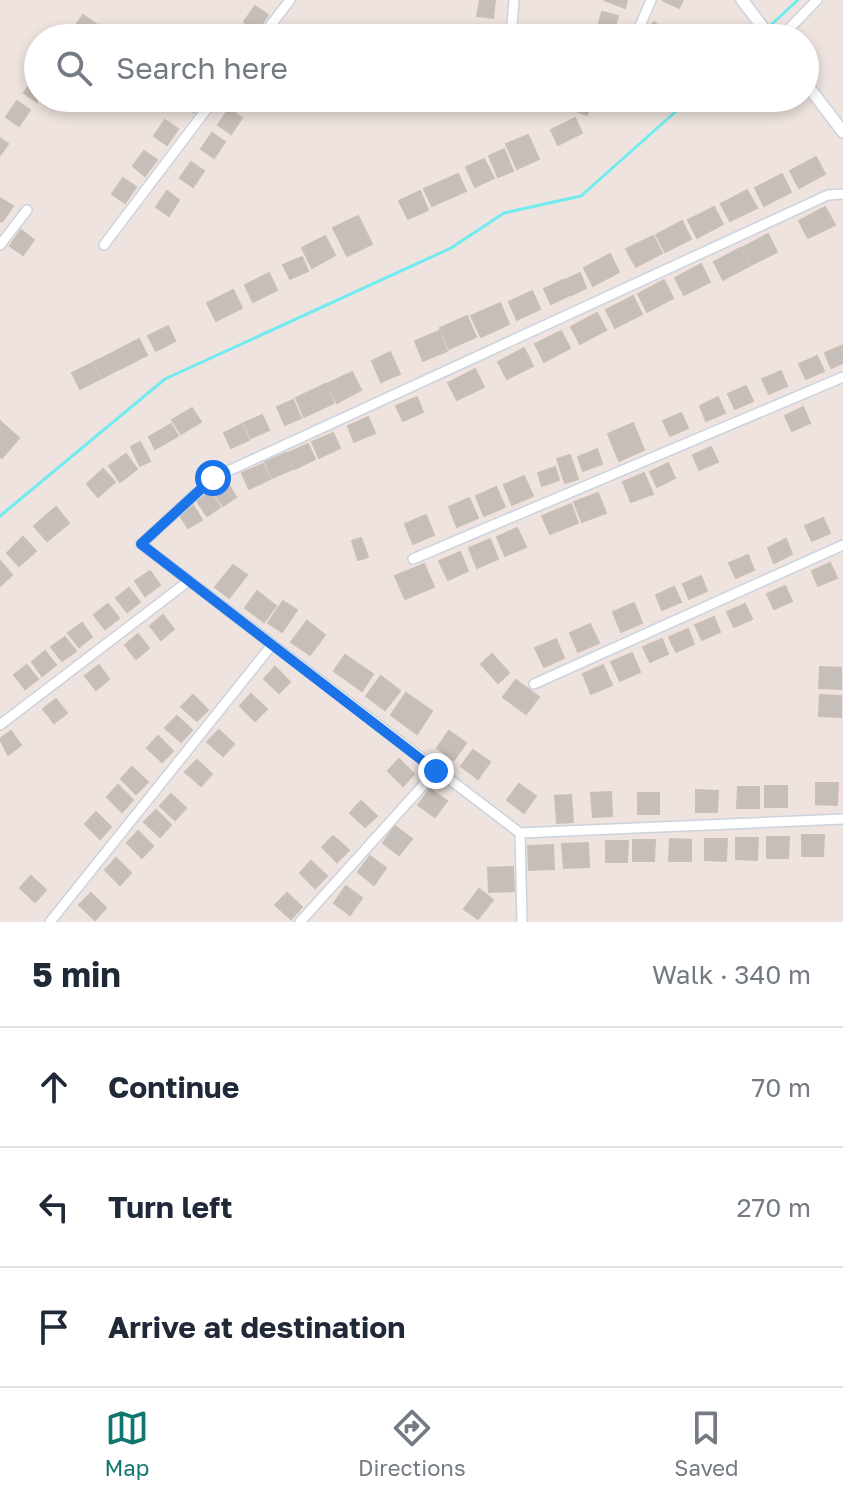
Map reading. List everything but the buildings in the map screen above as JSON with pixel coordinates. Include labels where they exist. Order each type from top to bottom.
[{"type":"street","points":[[272,24],[290,0]]},
{"type":"street","points":[[512,24],[514,0]]},
{"type":"street","points":[[641,24],[651,0]]},
{"type":"street","points":[[742,0],[760,24]]},
{"type":"street","points":[[794,24],[817,0]]},
{"type":"street","points":[[819,100],[843,132]]},
{"type":"street","points":[[104,245],[204,112]]},
{"type":"street","points":[[843,194],[828,195],[213,478],[141,544],[186,583],[520,833],[843,819]]},
{"type":"street","points":[[0,245],[27,210]]},
{"type":"street","points":[[413,559],[843,377]]},
{"type":"street","points":[[534,684],[843,545]]},
{"type":"street","points":[[0,725],[186,583]]},
{"type":"street","points":[[50,922],[271,646]]},
{"type":"street","points":[[300,922],[436,771]]},
{"type":"street","points":[[520,833],[522,922]]},
{"type":"waterway","points":[[772,24],[798,0]]},
{"type":"waterway","points":[[0,516],[165,379],[451,248],[504,213],[581,196],[675,112]]},
{"type":"route","points":[[213,478],[141,544],[186,583],[436,771]]}]
